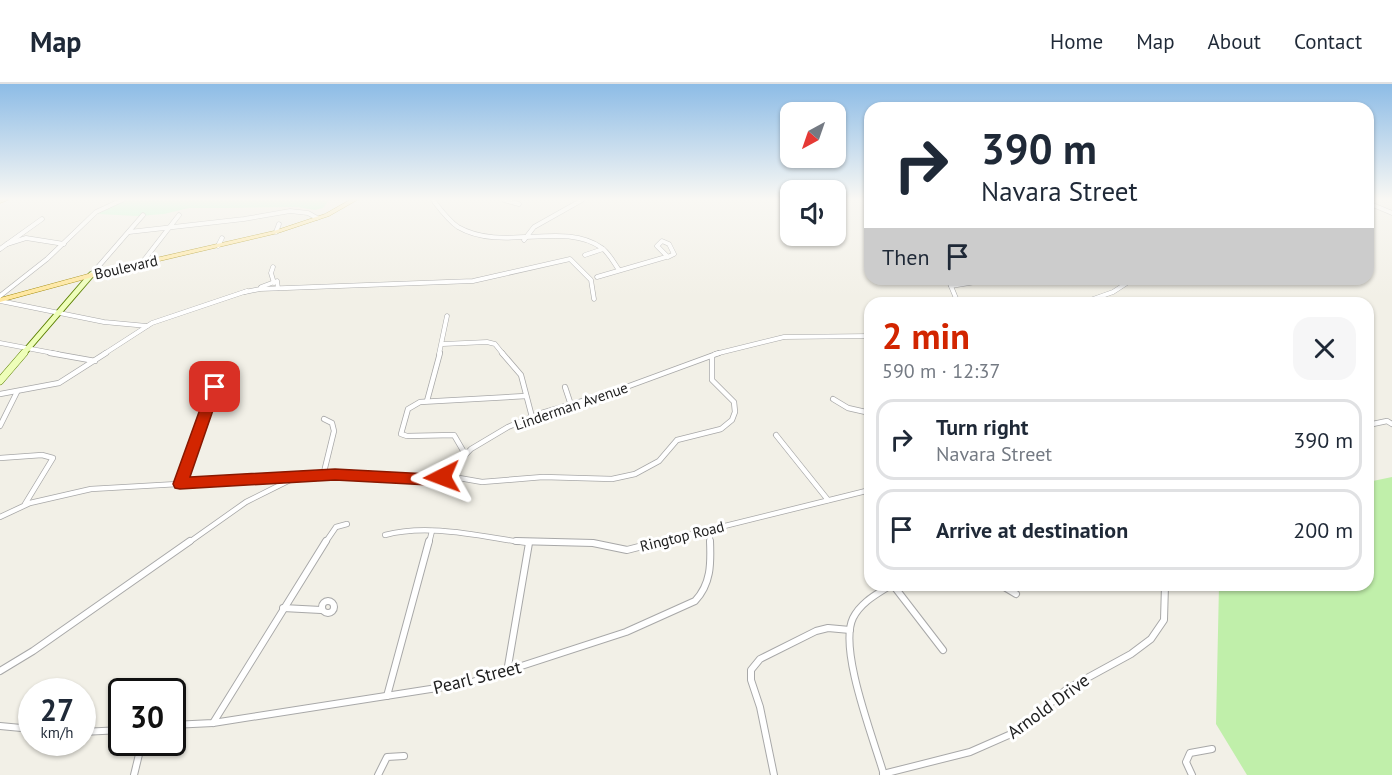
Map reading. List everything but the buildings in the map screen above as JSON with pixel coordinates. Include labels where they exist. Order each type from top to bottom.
[{"type":"main road","name":"Boulevard","points":[[0,299],[91,275],[275,232]]},
{"type":"main road","points":[[0,381],[91,275]]},
{"type":"street","points":[[0,249],[23,232]]},
{"type":"street","points":[[0,299],[76,232]]},
{"type":"street","points":[[91,275],[129,232]]},
{"type":"street","points":[[141,264],[165,232]]},
{"type":"street","points":[[471,232],[493,238],[524,240],[576,239],[603,249],[619,270]]},
{"type":"street","points":[[524,240],[530,232]]},
{"type":"street","points":[[7,244],[26,238],[64,244]]},
{"type":"street","points":[[218,246],[222,238]]},
{"type":"street","points":[[597,277],[666,257],[675,252],[669,244],[660,242],[657,246],[666,257]]},
{"type":"street","points":[[585,255],[603,249]]},
{"type":"street","points":[[245,291],[473,281],[570,259],[592,279],[595,285],[594,299]]},
{"type":"street","points":[[273,267],[271,273],[278,288]]},
{"type":"street","points":[[0,394],[59,383],[147,326],[275,282]]},
{"type":"street","points":[[956,297],[951,286],[957,285]]},
{"type":"street","points":[[1099,297],[1124,285]]},
{"type":"street","points":[[0,299],[104,322],[147,326]]},
{"type":"street","points":[[427,401],[433,385],[447,316]]},
{"type":"street","name":"Linderman Avenue","points":[[448,473],[465,454],[490,436],[532,417],[610,393],[712,356],[757,342],[783,337],[864,337]]},
{"type":"street","points":[[442,344],[494,342],[521,375],[532,417]]},
{"type":"street","points":[[0,343],[95,361]]},
{"type":"street","points":[[0,517],[26,504],[81,490],[294,477],[438,479],[448,473],[461,479],[477,481],[545,477],[604,481],[644,470],[659,461],[679,439],[723,428],[733,419],[736,408],[733,402],[712,380],[712,356]]},
{"type":"street","points":[[180,484],[215,387]]},
{"type":"street","points":[[565,387],[571,405]]},
{"type":"street","points":[[0,426],[17,392]]},
{"type":"street","points":[[465,454],[454,435],[407,436],[401,434],[408,409],[427,401],[526,396]]},
{"type":"street","points":[[833,399],[848,408],[864,412]]},
{"type":"street","points":[[323,476],[334,431],[332,423],[324,419]]},
{"type":"street","points":[[1374,424],[1387,421],[1392,424]]},
{"type":"street","points":[[776,435],[828,500]]},
{"type":"street","points":[[0,458],[42,456],[53,458],[26,504]]},
{"type":"street","points":[[0,671],[33,651],[246,502],[294,477]]},
{"type":"street","name":"Ringtop Road","points":[[385,535],[404,530],[432,531],[529,543],[593,543],[627,550],[864,491]]},
{"type":"street","points":[[213,723],[332,531],[336,527],[347,524]]},
{"type":"street","name":"Pearl Street","points":[[186,724],[213,723],[469,683],[626,632],[695,601],[703,594],[709,580],[710,529]]},
{"type":"street","points":[[387,696],[432,531]]},
{"type":"street","points":[[507,672],[529,543]]},
{"type":"street","points":[[882,591],[863,603],[852,620],[849,651],[884,774]]},
{"type":"street","points":[[897,591],[943,650]]},
{"type":"street","points":[[1011,591],[1016,594]]},
{"type":"street","name":"Arnold Drive","points":[[884,774],[976,749],[1017,731],[1072,685],[1137,649],[1158,631],[1164,617],[1165,591]]},
{"type":"street","points":[[283,609],[321,610]]},
{"type":"street","points":[[774,775],[760,707],[751,680],[751,670],[760,660],[816,631],[828,628],[850,630]]},
{"type":"street","points":[[0,726],[18,728]]},
{"type":"street","points":[[1192,775],[1186,762],[1190,753],[1212,749]]},
{"type":"street","points":[[134,775],[139,756]]},
{"type":"street","points":[[378,775],[387,757],[404,756]]},
{"type":"green space","points":[[1392,477],[1392,775],[1247,775],[1216,724],[1219,591],[1374,591],[1374,481]]},
{"type":"route","points":[[215,387],[180,484],[234,479],[335,475],[429,479],[442,477]]}]
